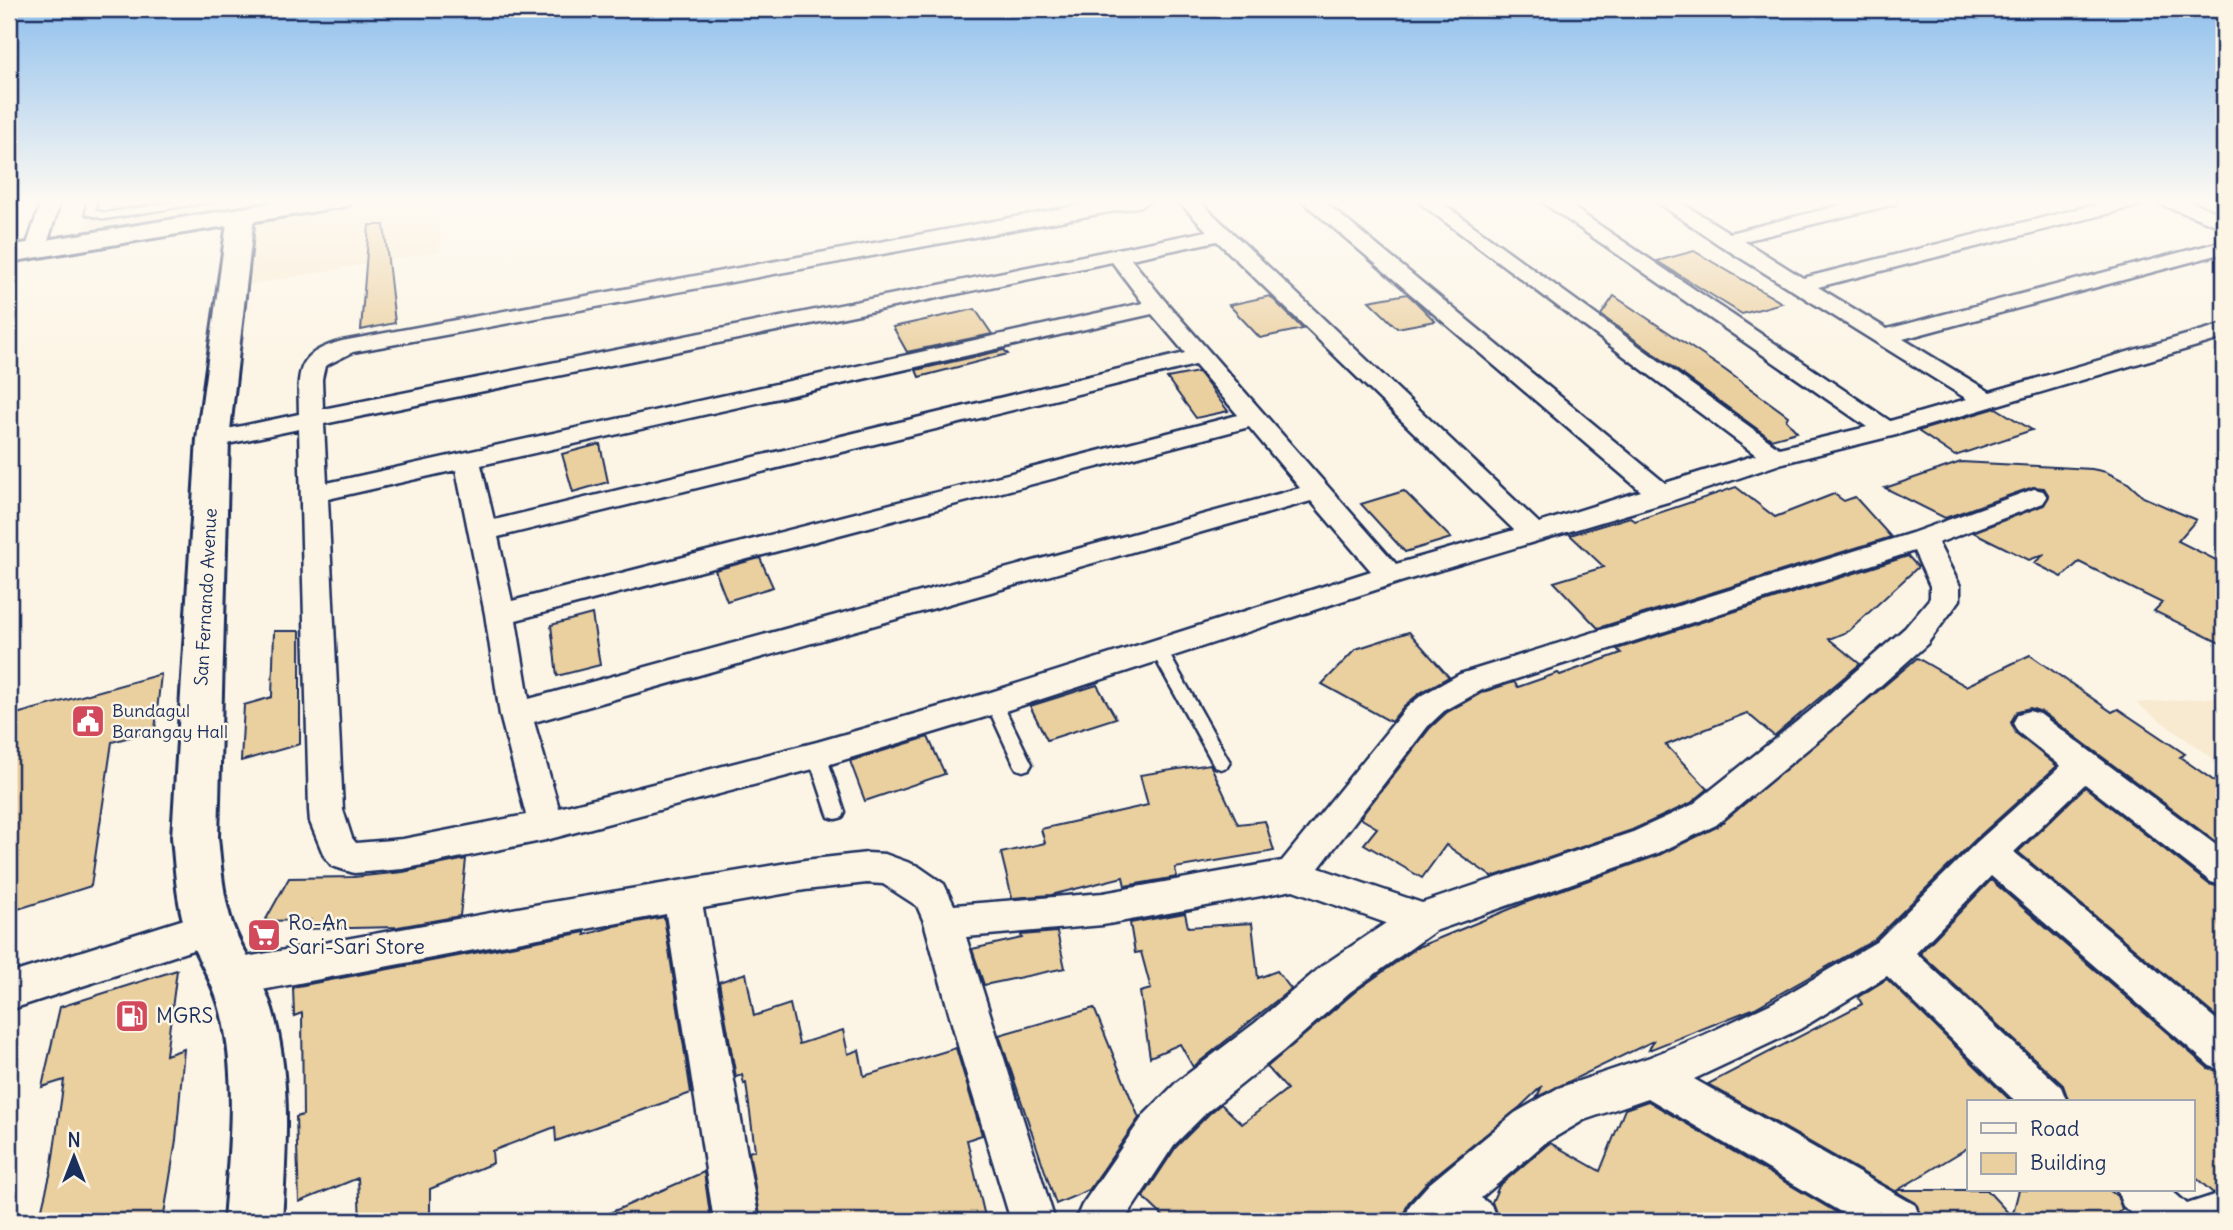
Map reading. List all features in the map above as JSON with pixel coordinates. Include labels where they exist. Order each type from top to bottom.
[{"type":"main road","name":"San Fernando Avenue","points":[[224,257],[195,837],[199,882],[210,928],[235,977],[247,1011],[257,1107],[253,1221]]},
{"type":"street","points":[[836,257],[338,349],[322,355],[311,367],[313,494],[326,810],[337,846],[345,855],[367,859],[403,854],[546,826],[817,755],[994,703],[1390,575],[1662,495],[1775,457],[1887,430],[2224,331]]},
{"type":"street","points":[[213,439],[1105,257]]},
{"type":"street","points":[[1119,257],[1157,306],[1390,575]]},
{"type":"street","points":[[1245,257],[1534,534]]},
{"type":"street","points":[[1378,257],[1662,495]]},
{"type":"street","points":[[1502,257],[1775,457]]},
{"type":"street","points":[[1631,257],[1887,430]]},
{"type":"street","points":[[1754,257],[1989,401]]},
{"type":"street","points":[[1800,285],[1911,257]]},
{"type":"street","points":[[1884,337],[2185,257]]},
{"type":"street","points":[[313,494],[1157,306]]},
{"type":"street","points":[[483,532],[1202,356]]},
{"type":"street","points":[[500,614],[1256,418]]},
{"type":"street","points":[[467,459],[500,614],[516,715],[546,826]]},
{"type":"street","points":[[516,715],[1318,491]]},
{"type":"street","points":[[1293,875],[1417,717],[1433,703],[1471,681],[1922,539],[2034,497]]},
{"type":"street","points":[[1098,1221],[1159,1130],[1192,1097],[1269,1037],[1336,979],[1422,919],[1646,843],[1704,815],[1757,774],[1916,636],[1941,606],[1946,593],[1945,586],[1922,539]]},
{"type":"street","points":[[2029,723],[2224,871]]},
{"type":"street","points":[[1449,1214],[1530,1128],[1573,1103],[1651,1077],[1786,1016],[1890,954],[1990,853],[2084,765]]},
{"type":"street","points":[[1990,853],[2224,1052]]},
{"type":"street","points":[[235,977],[805,875],[867,868],[885,869],[905,877],[931,895],[943,922],[981,1056],[1033,1221]]},
{"type":"street","points":[[943,922],[1103,909],[1293,875],[1422,919]]},
{"type":"street","points":[[682,896],[737,1221]]},
{"type":"street","points":[[9,992],[210,928]]},
{"type":"street","points":[[1890,954],[2044,1100]]},
{"type":"street","points":[[1651,1077],[1899,1221]]},
{"type":"street","points":[[2141,1192],[2172,1221]]},
{"type":"street","points":[[2202,1221],[2224,1214]]},
{"type":"lane","points":[[1158,649],[1221,762]]},
{"type":"lane","points":[[994,703],[1023,764]]},
{"type":"lane","points":[[817,755],[836,812]]},
{"type":"shaded area","points":[[251,257],[404,257],[246,285]]},
{"type":"shaded area","points":[[2224,697],[2224,767],[2136,703]]},
{"type":"building","points":[[367,257],[388,257],[395,323],[361,330]]},
{"type":"building","points":[[1670,257],[1705,257],[1782,303],[1742,314],[1657,261]]},
{"type":"building","points":[[1407,294],[1435,321],[1397,328],[1369,301]]},
{"type":"building","points":[[1270,296],[1303,329],[1260,338],[1229,305]]},
{"type":"building","points":[[1614,296],[1725,370],[1788,416],[1786,420],[1797,432],[1771,439],[1609,321],[1601,315]]},
{"type":"building","points":[[975,309],[992,334],[907,352],[893,327]]},
{"type":"building","points":[[1004,350],[1008,354],[919,377],[916,370]]},
{"type":"building","points":[[1198,372],[1228,411],[1196,418],[1167,378]]},
{"type":"building","points":[[1996,408],[2032,430],[1955,456],[1918,431]]},
{"type":"building","points":[[600,444],[608,482],[573,492],[562,454]]},
{"type":"building","points":[[1961,462],[2106,472],[2128,483],[2143,497],[2196,520],[2178,541],[2224,564],[2224,645],[2154,611],[2162,603],[2079,562],[2062,577],[2034,563],[2045,554],[2029,560],[1973,532],[2044,505],[2049,496],[2044,488],[2033,487],[1945,518],[1885,488]]},
{"type":"building","points":[[1736,487],[1775,517],[1834,494],[1844,501],[1855,497],[1891,537],[1598,628],[1554,582],[1604,567],[1570,535],[1630,517],[1635,521]]},
{"type":"building","points":[[1404,491],[1451,538],[1405,552],[1361,504]]},
{"type":"building","points":[[1908,556],[1918,567],[1849,631],[1829,639],[1860,664],[1774,736],[1747,713],[1666,745],[1708,789],[1691,803],[1632,830],[1492,877],[1446,845],[1422,878],[1364,844],[1377,828],[1360,818],[1430,728],[1446,713],[1483,692],[1514,682],[1518,687],[1558,673],[1560,675],[1621,653],[1617,649]]},
{"type":"building","points":[[760,558],[773,587],[727,601],[715,570]]},
{"type":"building","points":[[592,614],[600,665],[557,676],[551,625]]},
{"type":"building","points":[[274,631],[300,631],[300,744],[241,761],[244,705],[272,697]]},
{"type":"building","points":[[1409,632],[1449,677],[1420,693],[1404,706],[1391,722],[1322,684],[1356,649]]},
{"type":"building","points":[[2030,655],[2112,712],[2118,709],[2185,754],[2180,757],[2224,788],[2224,848],[2042,712],[2030,708],[2017,711],[2011,722],[2016,733],[2057,766],[1975,840],[1874,940],[1755,1008],[1649,1050],[1653,1041],[1537,1097],[1542,1086],[1427,1182],[1408,1203],[1401,1221],[1168,1221],[1143,1197],[1176,1147],[1209,1114],[1221,1104],[1242,1124],[1287,1089],[1267,1067],[1357,990],[1418,947],[1527,902],[1659,855],[1717,827],[1917,658],[1966,686]]},
{"type":"building","points":[[161,674],[155,730],[112,742],[91,886],[9,912],[9,716]]},
{"type":"building","points":[[1097,685],[1116,718],[1047,740],[1030,706]]},
{"type":"building","points":[[928,737],[945,774],[865,801],[850,761]]},
{"type":"building","points":[[1210,764],[1238,824],[1265,821],[1274,851],[1175,868],[1177,877],[1125,886],[1123,877],[1051,895],[1012,898],[1001,853],[1045,843],[1041,829],[1148,805],[1140,775]]},
{"type":"building","points":[[2085,787],[2209,884],[2224,888],[2224,1023],[2018,852]]},
{"type":"building","points":[[466,859],[460,916],[398,927],[306,929],[310,920],[265,921],[289,878],[353,877],[403,872]]},
{"type":"building","points":[[1991,880],[2208,1068],[2224,1073],[2224,1190],[2213,1193],[2194,1176],[2194,1100],[2068,1100],[2063,1085],[1920,953]]},
{"type":"building","points":[[1185,913],[1188,927],[1252,923],[1258,978],[1277,971],[1291,989],[1193,1067],[1180,1044],[1150,1057],[1140,992],[1151,989],[1141,952],[1135,953],[1130,923]]},
{"type":"building","points":[[664,917],[691,1093],[556,1141],[555,1127],[492,1151],[493,1163],[430,1189],[430,1221],[360,1221],[358,1178],[299,1202],[296,1117],[303,1115],[302,1013],[294,1016],[293,987],[585,932],[585,935],[615,926]]},
{"type":"building","points":[[1057,932],[1065,968],[984,985],[972,949],[1022,938],[1021,935]]},
{"type":"building","points":[[177,970],[166,1055],[184,1049],[176,1140],[163,1221],[39,1221],[51,1171],[64,1080],[42,1087],[60,1007]]},
{"type":"building","points":[[746,973],[754,1016],[790,1004],[799,1044],[843,1030],[848,1054],[859,1050],[864,1076],[956,1048],[982,1135],[967,1140],[986,1221],[761,1221],[749,1152],[755,1150],[746,1083],[744,1084],[742,1075],[736,1077],[719,982]]},
{"type":"building","points":[[1887,979],[2010,1100],[1967,1100],[1967,1148],[1898,1190],[1989,1192],[2012,1217],[2018,1192],[2112,1192],[2117,1196],[2122,1209],[2110,1221],[1923,1221],[1916,1203],[1708,1084],[1862,1004],[1858,997]]},
{"type":"building","points":[[1094,1008],[1139,1118],[1089,1190],[1056,1204],[999,1035]]},
{"type":"building","points":[[1648,1101],[1851,1221],[1499,1221],[1492,1202],[1499,1186],[1547,1145],[1550,1143],[1600,1171],[1625,1109]]},
{"type":"building","points":[[704,1172],[711,1221],[591,1221]]},
{"type":"place","name":"Bundagul Barangay Hall","points":[[88,721]]},
{"type":"place","name":"Ro-An Sari-Sari Store","points":[[264,935]]},
{"type":"place","name":"MGRS","points":[[132,1016]]}]
